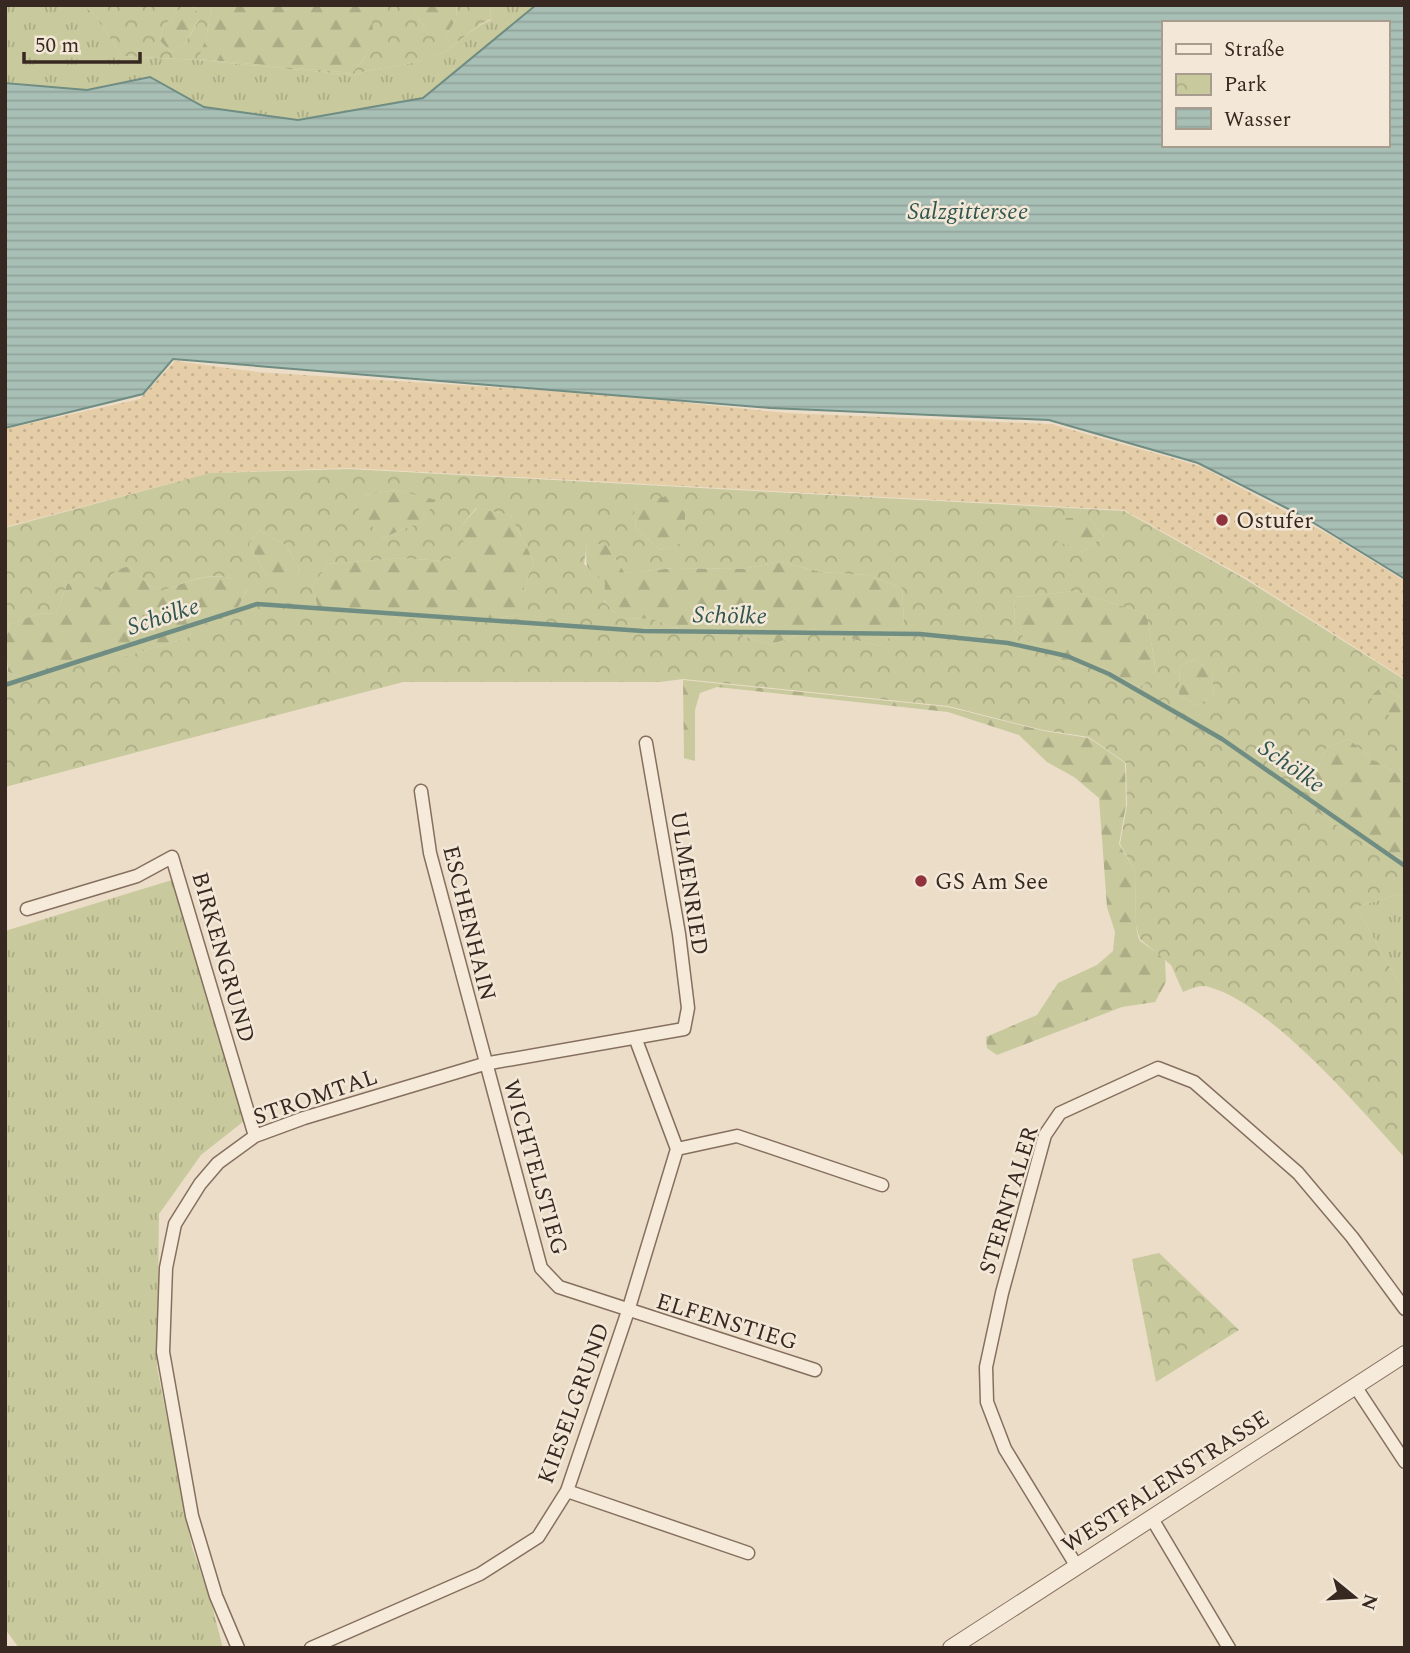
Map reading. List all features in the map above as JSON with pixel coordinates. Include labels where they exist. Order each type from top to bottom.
[{"type":"street","name":"ULMENRIED","points":[[646,743],[679,934],[688,1008],[684,1029]]},
{"type":"street","name":"ESCHENHAIN","points":[[421,791],[430,853],[484,1064]]},
{"type":"street","name":"BIRKENGRUND","points":[[27,909],[137,876],[172,857],[255,1136]]},
{"type":"street","name":"STROMTAL","points":[[239,1648],[216,1596],[192,1516],[164,1341],[166,1268],[175,1224],[200,1184],[218,1163],[255,1136],[484,1064],[636,1040],[684,1029]]},
{"type":"street","points":[[636,1040],[677,1149],[737,1136],[882,1185]]},
{"type":"street","name":"WICHTELSTIEG","points":[[484,1064],[541,1268],[559,1287],[628,1311]]},
{"type":"street","name":"STERNTALER","points":[[1076,1565],[1005,1449],[987,1402],[986,1367],[1002,1293],[1045,1135],[1060,1113],[1158,1068],[1194,1082],[1298,1173],[1352,1237],[1405,1309]]},
{"type":"street","name":"KIESELGRUND","points":[[311,1648],[480,1574],[538,1536],[567,1491],[628,1311],[677,1149]]},
{"type":"street","name":"ELFENSTIEG","points":[[628,1311],[815,1370]]},
{"type":"street","name":"WESTFALENSTRASSE","points":[[951,1648],[1405,1354]]},
{"type":"street","points":[[1355,1386],[1405,1462]]},
{"type":"street","points":[[567,1491],[748,1553]]},
{"type":"street","points":[[1151,1517],[1229,1648]]},
{"type":"green space","points":[[5,5],[84,5],[96,17],[122,56],[197,60],[353,75],[425,60],[442,52],[491,20],[490,5],[536,5],[424,98],[298,120],[204,107],[150,77],[87,90],[5,83]]},
{"type":"green space","points":[[84,5],[212,5],[206,38],[198,59],[352,73],[371,42],[373,26],[369,5],[411,5],[429,36],[446,36],[456,19],[457,5],[490,5],[491,19],[435,56],[353,75],[197,60],[122,56],[96,17]],"holes":[[[183,6],[196,8],[199,20],[184,45],[171,52],[160,41],[163,27]]]},
{"type":"green space","points":[[212,5],[369,5],[373,34],[369,50],[352,73],[197,59],[206,38]]},
{"type":"green space","points":[[411,5],[457,5],[456,19],[446,36],[429,36]]},
{"type":"green space","points":[[183,6],[196,8],[199,19],[184,45],[171,52],[160,41],[163,27]]},
{"type":"green space","points":[[349,469],[1124,511],[1245,579],[1405,680],[1405,700],[1382,686],[1370,697],[1405,731],[1405,778],[1373,760],[1349,739],[1327,747],[1312,781],[1317,812],[1368,846],[1405,860],[1405,897],[1401,894],[1356,907],[1405,994],[1405,1158],[1340,1087],[1287,1036],[1260,1014],[1234,998],[1206,986],[1183,992],[1171,965],[1140,939],[1136,926],[1135,871],[1120,844],[1127,805],[1126,763],[1089,737],[1043,730],[948,706],[683,679],[660,682],[403,682],[5,787],[5,666],[8,672],[28,679],[113,652],[127,656],[189,637],[195,623],[233,617],[247,590],[227,577],[216,576],[161,591],[150,586],[129,566],[111,575],[100,593],[80,577],[67,584],[56,613],[37,614],[10,624],[5,636],[5,528],[210,473]],"holes":[[[397,490],[436,500],[421,522],[383,538],[358,512],[364,495]],[[666,496],[686,513],[681,543],[660,550],[636,528],[634,506]],[[476,508],[510,515],[534,561],[524,588],[528,613],[486,620],[319,611],[312,586],[328,564],[400,558],[444,561],[468,553],[459,529]],[[1066,518],[1089,518],[1104,536],[1083,552],[1054,540]],[[259,530],[287,546],[300,570],[293,585],[265,574],[249,544]],[[587,544],[606,544],[625,573],[674,568],[741,569],[781,562],[821,572],[868,575],[902,588],[904,625],[880,646],[812,629],[771,645],[700,623],[674,628],[653,619],[620,618],[604,601],[605,582],[584,564]],[[1075,591],[1147,614],[1156,673],[1139,688],[1101,666],[1069,667],[1014,630],[1015,597]],[[1195,659],[1212,673],[1214,694],[1197,706],[1179,695],[1180,666]]]},
{"type":"green space","points":[[397,490],[437,499],[421,522],[383,538],[357,512],[364,495]]},
{"type":"green space","points":[[666,495],[686,512],[682,543],[660,550],[636,528],[634,506]]},
{"type":"green space","points":[[477,508],[510,515],[534,561],[524,588],[529,613],[486,620],[319,612],[312,586],[328,564],[400,558],[444,561],[467,553],[459,529]]},
{"type":"green space","points":[[1066,518],[1089,518],[1104,536],[1083,552],[1053,540]]},
{"type":"green space","points":[[259,530],[287,546],[300,570],[293,586],[265,574],[249,544]]},
{"type":"green space","points":[[587,544],[606,544],[625,573],[674,568],[741,569],[781,562],[821,572],[868,575],[902,588],[904,626],[880,646],[812,629],[771,645],[700,623],[674,628],[653,619],[620,618],[593,584],[587,565]]},
{"type":"green space","points":[[129,566],[150,586],[161,591],[216,576],[237,582],[247,589],[234,617],[196,623],[189,637],[127,656],[113,652],[27,679],[8,672],[5,636],[10,624],[37,614],[56,613],[67,584],[80,577],[105,580],[117,569]]},
{"type":"green space","points":[[1075,591],[1147,614],[1156,674],[1139,688],[1101,666],[1069,667],[1014,630],[1015,597]]},
{"type":"green space","points":[[1195,659],[1212,673],[1214,694],[1197,706],[1179,695],[1180,666]]},
{"type":"green space","points":[[683,680],[948,707],[1044,731],[1089,738],[1125,763],[1126,805],[1119,844],[1135,871],[1136,927],[1139,940],[1165,959],[1166,982],[1155,1002],[1122,1007],[997,1055],[987,1048],[986,1037],[1037,1015],[1058,983],[1097,965],[1113,951],[1115,932],[1107,907],[1099,798],[1074,777],[1047,762],[1019,735],[948,712],[717,687],[700,693],[695,710],[695,761],[684,758]]},
{"type":"green space","points":[[1382,686],[1405,700],[1405,731],[1369,697]]},
{"type":"green space","points":[[1349,739],[1373,760],[1405,778],[1405,860],[1368,846],[1317,812],[1312,781],[1327,747]]},
{"type":"green space","points":[[172,880],[244,1121],[201,1155],[159,1214],[157,1367],[192,1547],[223,1648],[19,1648],[5,1629],[5,931]]},
{"type":"green space","points":[[1401,894],[1405,897],[1405,994],[1356,907]]},
{"type":"green space","points":[[1159,1253],[1239,1330],[1156,1382],[1132,1259]]},
{"type":"sand","name":"Ostufer","points":[[175,361],[257,372],[601,394],[786,413],[1051,424],[1200,466],[1328,534],[1405,581],[1405,679],[1246,578],[1124,510],[349,468],[210,473],[5,527],[5,429],[140,399]]},
{"type":"water","name":"Salzgittersee","points":[[536,5],[1405,5],[1405,579],[1304,517],[1198,463],[1049,420],[770,408],[173,359],[143,394],[5,428],[5,83],[87,90],[150,77],[204,107],[298,120],[423,98]]},
{"type":"waterway","name":"Schölke","points":[[5,685],[257,604],[643,631],[920,634],[1008,643],[1067,656],[1109,674],[1222,739],[1405,866]]},
{"type":"place","name":"Ostufer","points":[[1222,520]]},
{"type":"place","name":"GS Am See","points":[[921,881]]}]
